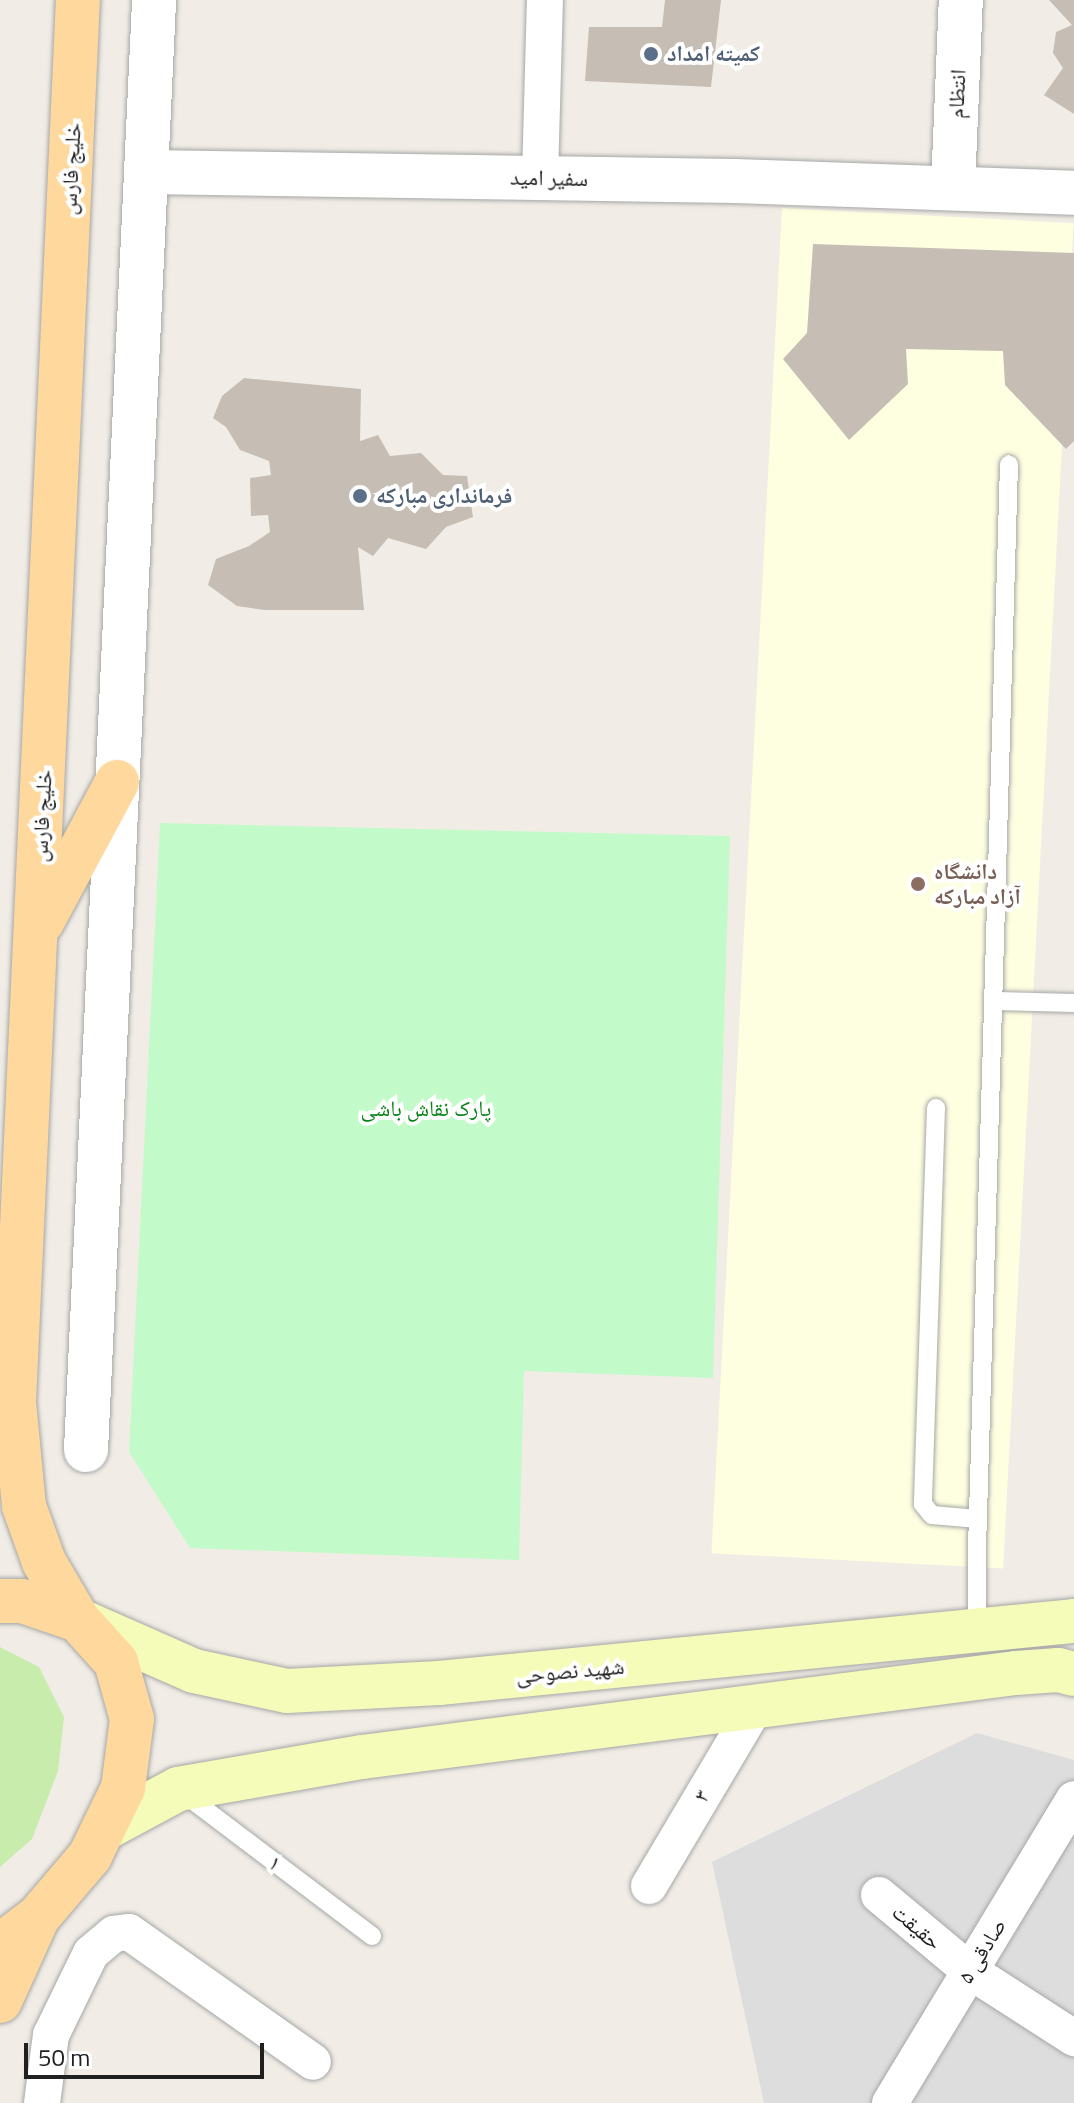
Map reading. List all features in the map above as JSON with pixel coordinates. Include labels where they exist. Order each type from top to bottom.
[{"type":"main road","name":"خلیج فارس","points":[[38,1917],[90,1856],[104,1829],[123,1788],[132,1719],[116,1662],[78,1620],[44,1562],[24,1506],[14,1402],[78,0]]},
{"type":"main road","points":[[37,931],[117,782]]},
{"type":"main road","points":[[0,1601],[22,1601],[78,1620]]},
{"type":"main road","name":"شهید نصوحی","points":[[78,1620],[194,1671],[287,1691],[439,1683],[1074,1621]]},
{"type":"main road","points":[[104,1829],[178,1789],[447,1746],[1016,1673],[1058,1670],[1074,1674]]},
{"type":"main road","points":[[439,1683],[447,1746]]},
{"type":"main road","points":[[0,1946],[38,1917]]},
{"type":"main road","points":[[0,2001],[38,1917]]},
{"type":"street","points":[[86,1450],[154,0]]},
{"type":"street","points":[[540,177],[545,0]]},
{"type":"street","name":"انتظام","points":[[953,187],[961,0]]},
{"type":"street","name":"سفیر امید","points":[[146,172],[540,177],[1074,193]]},
{"type":"street","name":"۳","points":[[649,1886],[756,1706]]},
{"type":"street","name":"صادقی ۵","points":[[890,2103],[1074,1799]]},
{"type":"street","name":"حقیقت","points":[[879,1895],[970,1971],[1074,2038]]},
{"type":"street","points":[[42,2103],[51,2035],[91,1953],[114,1934],[129,1932],[313,2062]]},
{"type":"lane","points":[[977,1629],[1009,464]]},
{"type":"lane","points":[[996,1001],[1074,1003]]},
{"type":"lane","points":[[936,1108],[923,1504],[932,1515],[978,1519]]},
{"type":"lane","name":"۱","points":[[178,1789],[372,1936]]},
{"type":"shaded area","name":"دانشگاه آزاد مبارکه","points":[[782,208],[1074,223],[1003,1568],[712,1553]]},
{"type":"shaded area","points":[[977,1733],[1074,1760],[1074,2103],[764,2103],[712,1862]]},
{"type":"green space","name":"پارک نقاش باشی","points":[[160,823],[730,836],[713,1378],[524,1371],[519,1560],[190,1548],[129,1452]]},
{"type":"green space","points":[[0,1647],[39,1667],[64,1717],[58,1771],[32,1839],[0,1867]]},
{"type":"building","name":"کمیته امداد","points":[[665,0],[721,0],[711,87],[585,81],[589,27],[662,27]]},
{"type":"building","points":[[1049,0],[1074,0],[1074,114],[1044,95],[1063,68],[1053,53],[1056,32],[1072,25]]},
{"type":"building","points":[[813,244],[1074,253],[1074,441],[1066,449],[1005,385],[1003,351],[906,349],[908,384],[849,440],[783,359],[807,333]]},
{"type":"building","name":"فرمانداری مبارکه","points":[[244,378],[361,389],[360,441],[378,435],[390,456],[421,453],[443,475],[467,476],[473,517],[446,527],[426,549],[388,538],[373,556],[358,547],[364,610],[264,610],[237,606],[208,585],[216,559],[249,546],[270,532],[268,515],[251,516],[250,478],[271,475],[269,461],[240,450],[226,427],[213,418],[222,396]]},
{"type":"place","name":"کمیته امداد","points":[[651,54]]},
{"type":"place","name":"فرمانداری مبارکه","points":[[360,496]]},
{"type":"place","name":"دانشگاه آزاد مبارکه","points":[[918,884]]}]
